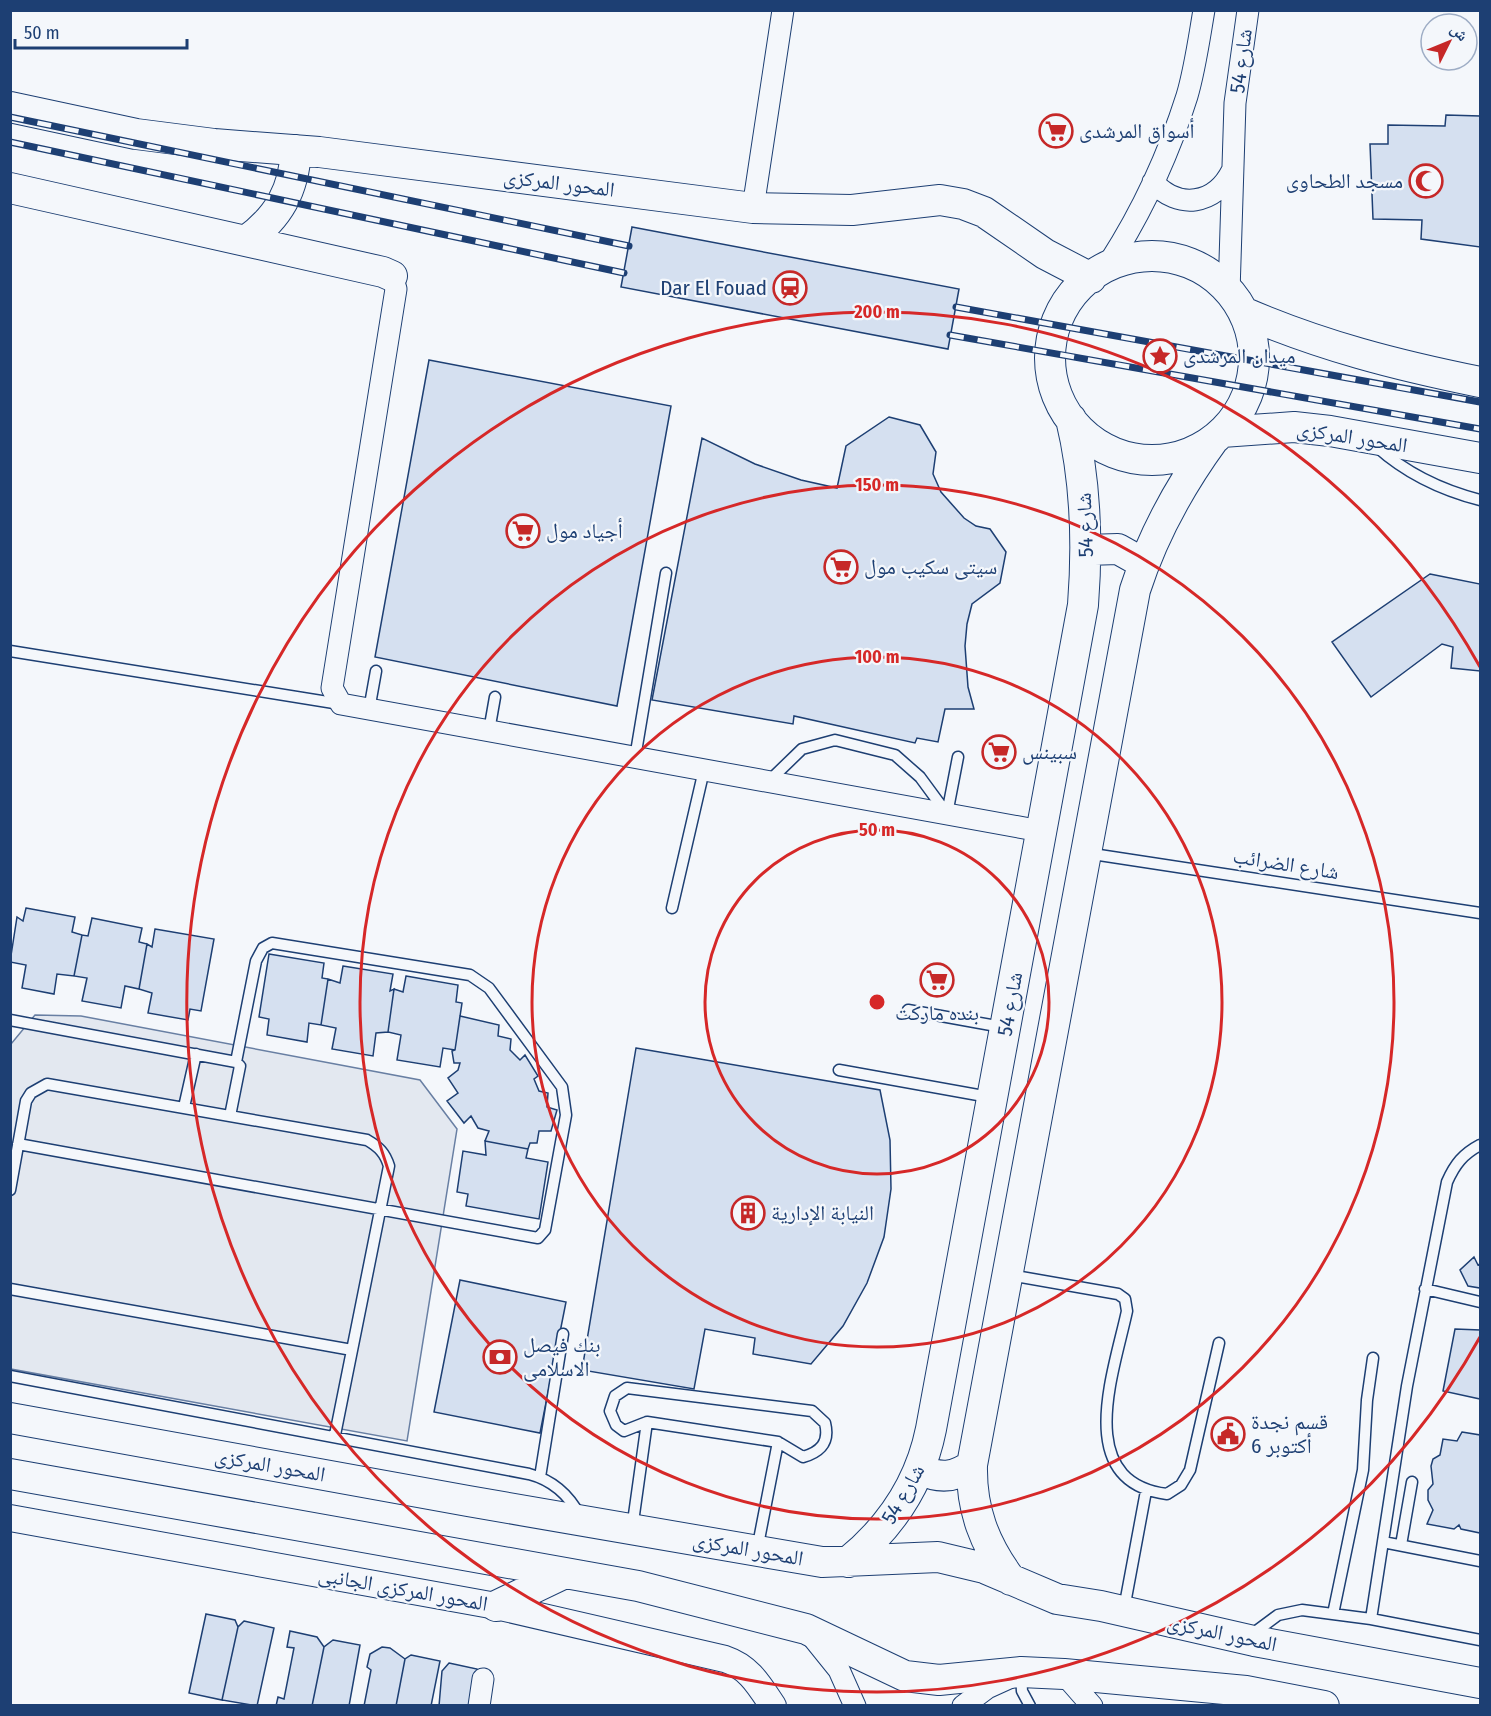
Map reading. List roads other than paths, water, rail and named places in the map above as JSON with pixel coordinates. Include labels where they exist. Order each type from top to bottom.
[{"type":"main road","name":"المحور المركزى","points":[[10,107],[136,134],[214,144],[296,150],[753,208],[819,211],[929,201],[963,204],[984,213],[1045,254],[1099,272]]},
{"type":"main road","points":[[246,241],[274,217],[284,202],[296,168],[296,150]]},
{"type":"main road","points":[[10,188],[383,272],[392,276]]},
{"type":"main road","points":[[1011,1580],[986,1543],[978,1522],[971,1484],[972,1464],[1129,617],[1143,563],[1168,507],[1218,436],[1236,416],[1247,396],[1254,354],[1251,332],[1236,302],[1213,276],[1194,265],[1172,258],[1150,256],[1128,259],[1099,272],[1079,286],[1065,304],[1055,326],[1050,350],[1051,374],[1058,397],[1071,419],[1086,436],[1105,448],[1140,459],[1173,458],[1194,451],[1218,436]]},
{"type":"main road","points":[[1236,302],[1339,350],[1480,382]]},
{"type":"main road","name":"شارع 54","points":[[848,1562],[885,1528],[903,1503],[921,1468],[931,1430],[1083,605],[1087,550],[1083,486],[1071,419]]},
{"type":"main road","name":"المحور المركزى","points":[[1218,436],[1294,427],[1365,437],[1480,458]]},
{"type":"main road","points":[[1087,550],[1118,549],[1143,563]]},
{"type":"main road","name":"المحور المركزى","points":[[10,1418],[822,1562],[938,1557],[984,1568],[1057,1599],[1246,1639],[1480,1683]]},
{"type":"main road","points":[[921,1468],[946,1476],[956,1475],[972,1464]]},
{"type":"main road","points":[[10,1474],[638,1586],[806,1629],[905,1676],[939,1680],[1021,1672],[1064,1674],[1259,1700],[1324,1706]]},
{"type":"main road","points":[[496,1606],[565,1573]]},
{"type":"street","points":[[753,208],[783,10]]},
{"type":"street","name":"شارع 54","points":[[1099,272],[1125,239],[1166,153],[1187,94],[1204,10]]},
{"type":"street","name":"شارع 54","points":[[1236,302],[1232,171],[1235,103],[1248,10]]},
{"type":"street","points":[[1153,182],[1172,197],[1196,201],[1218,191],[1232,171]]},
{"type":"street","points":[[392,276],[396,289],[332,688],[341,704],[1041,831]]},
{"type":"street","name":"المحور المركزى الجانبى","points":[[10,1518],[496,1606],[733,1662],[740,1664],[751,1675],[773,1706]]},
{"type":"street","points":[[806,1629],[839,1670],[855,1706]]},
{"type":"street","points":[[963,1706],[987,1688],[1021,1672]]},
{"type":"street","points":[[1064,1674],[1092,1706]]},
{"type":"street","points":[[479,1706],[483,1679]]},
{"type":"lane","points":[[1365,437],[1415,475],[1444,489],[1480,500]]},
{"type":"lane","points":[[635,758],[666,573]]},
{"type":"lane","points":[[10,651],[341,704]]},
{"type":"lane","points":[[369,710],[376,671]]},
{"type":"lane","points":[[489,731],[495,697]]},
{"type":"lane","points":[[769,782],[802,749],[835,740],[895,755],[920,777],[947,814]]},
{"type":"lane","points":[[947,814],[958,757]]},
{"type":"lane","points":[[672,908],[704,770]]},
{"type":"lane","name":"شارع الضرائب","points":[[1085,853],[1480,913]]},
{"type":"lane","points":[[16,1137],[380,1210],[538,1238],[545,1230],[566,1115],[562,1087],[489,988],[470,975],[272,943],[263,948],[256,961],[236,1062],[240,1069],[230,1116]]},
{"type":"lane","points":[[908,1010],[1005,1028]]},
{"type":"lane","points":[[10,1020],[236,1062]]},
{"type":"lane","points":[[184,1107],[196,1054]]},
{"type":"lane","points":[[839,1070],[992,1098]]},
{"type":"lane","points":[[10,1190],[16,1137],[26,1101],[31,1093],[47,1084],[367,1140],[377,1146],[385,1155],[388,1166],[335,1436]]},
{"type":"lane","points":[[1371,1619],[1425,1289],[1447,1182],[1454,1166],[1466,1153],[1480,1145]]},
{"type":"lane","points":[[1006,1275],[1118,1294],[1125,1299],[1127,1311],[1105,1412],[1107,1442],[1119,1469],[1146,1491],[1167,1494],[1187,1478],[1219,1343]]},
{"type":"lane","points":[[10,1289],[352,1350]]},
{"type":"lane","points":[[1425,1289],[1480,1302]]},
{"type":"lane","points":[[540,1477],[563,1334]]},
{"type":"lane","points":[[1334,1614],[1363,1470],[1367,1400],[1373,1358]]},
{"type":"lane","points":[[10,1376],[335,1436],[540,1477],[566,1495],[584,1521]]},
{"type":"lane","points":[[627,1388],[812,1411],[825,1423],[826,1441],[821,1449],[813,1454],[799,1457],[778,1443],[647,1422],[627,1431],[621,1430],[611,1419],[611,1403],[615,1396],[627,1388]]},
{"type":"lane","points":[[632,1529],[647,1422]]},
{"type":"lane","points":[[758,1550],[778,1443]]},
{"type":"lane","points":[[1401,1545],[1412,1482]]},
{"type":"lane","points":[[1123,1612],[1146,1491]]},
{"type":"lane","points":[[1383,1542],[1480,1561]]},
{"type":"lane","points":[[1246,1639],[1268,1622],[1290,1611],[1371,1619],[1480,1640]]},
{"type":"lane","points":[[1021,1672],[1022,1691],[1030,1706]]},
{"type":"railway","points":[[10,117],[629,246]]},
{"type":"railway","points":[[10,142],[624,273]]},
{"type":"railway","points":[[956,307],[1480,402]]},
{"type":"railway","points":[[950,335],[1480,429]]},
{"type":"place","name":"أسواق المرشدى","points":[[1056,131]]},
{"type":"place","name":"مسجد الطحاوى","points":[[1426,181]]},
{"type":"place","name":"Dar El Fouad","points":[[790,288]]},
{"type":"place","name":"ميدان المرشدى","points":[[1160,356]]},
{"type":"place","name":"أجياد مول","points":[[523,531]]},
{"type":"place","name":"سيتى سكيب مول","points":[[841,567]]},
{"type":"place","name":"سبينس","points":[[999,752]]},
{"type":"place","name":"بنده ماركت","points":[[937,980]]},
{"type":"place","name":"النيابة الإدارية","points":[[748,1213]]},
{"type":"place","name":"بنك فيصل الاسلامى","points":[[500,1357]]},
{"type":"place","name":"قسم نجدة 6 أكتوبر","points":[[1228,1434]]}]
